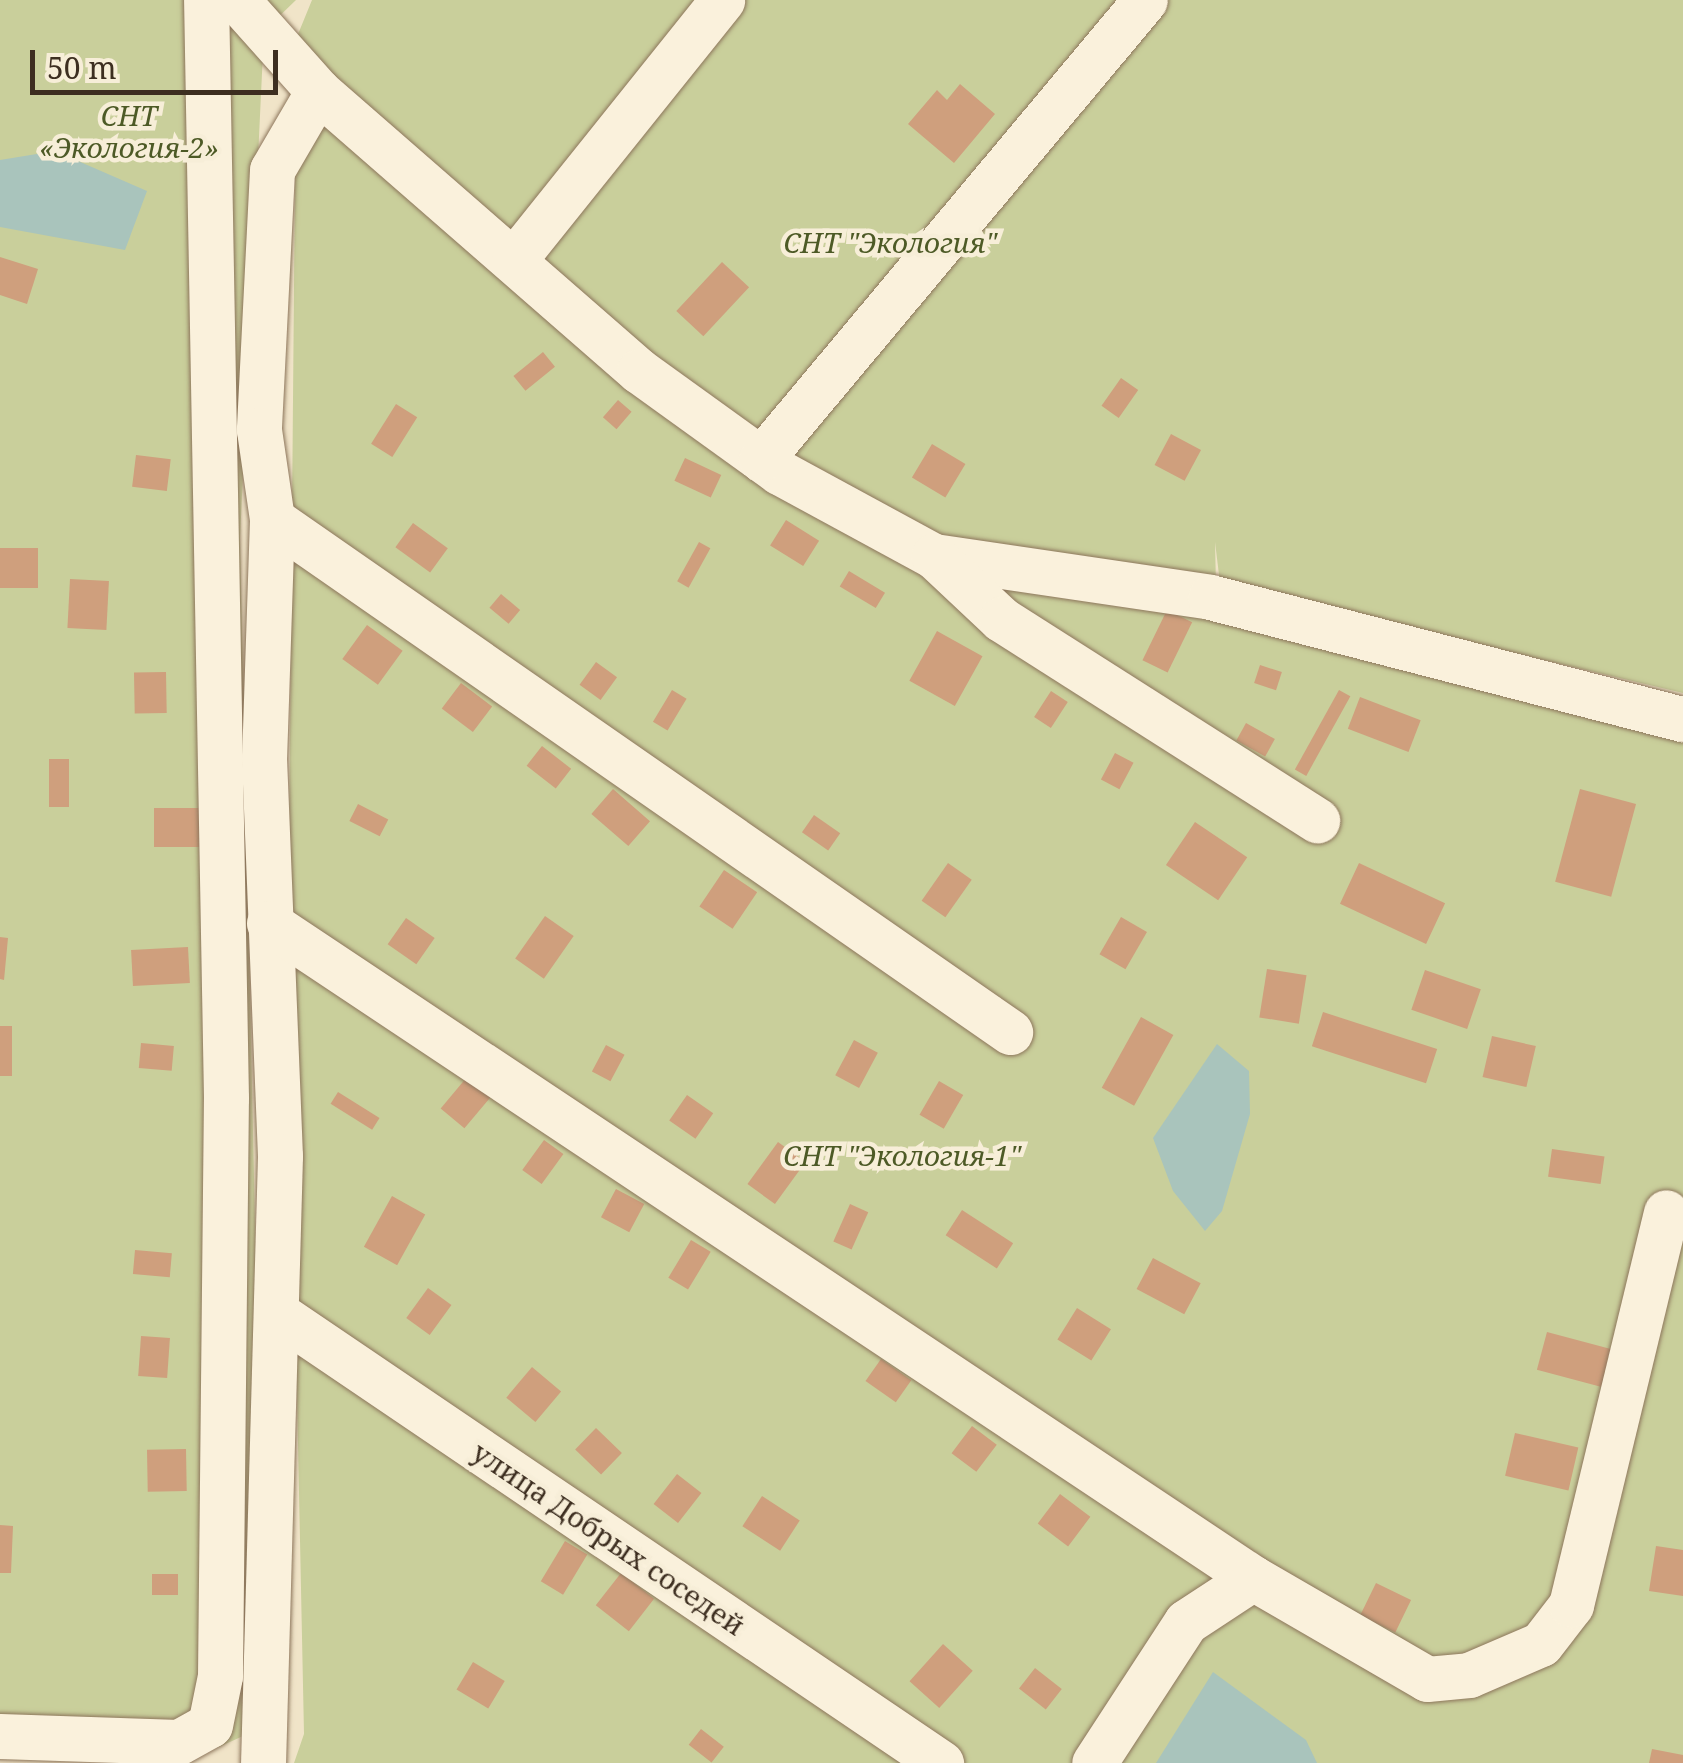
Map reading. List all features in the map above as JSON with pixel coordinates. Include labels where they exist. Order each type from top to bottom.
[{"type":"street","points":[[0,1736],[180,1742],[210,1725],[220,1676],[226,1098],[206,0]]},
{"type":"street","points":[[236,0],[318,91],[639,370],[761,459],[934,556],[1000,619],[1316,820]]},
{"type":"street","points":[[514,260],[722,0]]},
{"type":"street","points":[[761,459],[1145,0]]},
{"type":"street","points":[[271,1760],[278,1314],[269,923],[272,519],[260,430],[272,170],[318,91]]},
{"type":"street","points":[[272,519],[1010,1032]]},
{"type":"street","points":[[934,556],[1210,596],[1683,719]]},
{"type":"street","points":[[269,923],[1253,1578],[1428,1679],[1470,1675],[1541,1644],[1571,1605],[1666,1212]]},
{"type":"street","name":"улица Добрых соседей","points":[[278,1314],[941,1763]]},
{"type":"street","points":[[1094,1763],[1186,1622],[1253,1578]]},
{"type":"green space","name":"СНТ «Экология-2»","points":[[0,0],[296,0],[264,31],[240,538],[257,1314],[243,1736],[219,1747],[0,1748]]},
{"type":"green space","name":"СНТ \"Экология-1\"","points":[[312,0],[1683,0],[1683,693],[1220,583],[1215,542],[1216,586],[1683,730],[1683,1763],[294,1763],[304,1734],[288,960],[295,176],[318,118],[294,44]]},
{"type":"water","points":[[55,151],[147,191],[125,250],[0,227],[0,160]]},
{"type":"water","points":[[1217,1044],[1249,1071],[1250,1114],[1222,1211],[1205,1231],[1173,1191],[1153,1138]]},
{"type":"water","points":[[1213,1672],[1306,1740],[1317,1763],[1156,1763]]},
{"type":"building","points":[[960,84],[995,114],[954,163],[908,124],[937,90],[947,100]]},
{"type":"building","points":[[0,257],[38,269],[27,304],[0,295]]},
{"type":"building","points":[[722,262],[749,287],[703,336],[676,311]]},
{"type":"building","points":[[543,352],[555,367],[525,391],[513,376]]},
{"type":"building","points":[[1121,378],[1138,390],[1119,418],[1101,406]]},
{"type":"building","points":[[618,400],[632,412],[616,429],[603,417]]},
{"type":"building","points":[[396,404],[417,417],[392,457],[371,444]]},
{"type":"building","points":[[1171,434],[1201,450],[1185,481],[1155,465]]},
{"type":"building","points":[[932,444],[965,464],[945,498],[912,477]]},
{"type":"building","points":[[136,455],[171,459],[167,491],[132,487]]},
{"type":"building","points":[[685,458],[721,475],[711,498],[674,481]]},
{"type":"building","points":[[786,520],[819,541],[803,566],[770,545]]},
{"type":"building","points":[[413,523],[448,548],[430,573],[395,547]]},
{"type":"building","points":[[699,542],[710,548],[689,588],[677,581]]},
{"type":"building","points":[[0,548],[38,548],[38,588],[0,588]]},
{"type":"building","points":[[849,571],[885,593],[876,608],[840,586]]},
{"type":"building","points":[[70,579],[109,581],[106,630],[67,628]]},
{"type":"building","points":[[501,594],[520,610],[509,624],[489,608]]},
{"type":"building","points":[[1167,610],[1192,622],[1168,673],[1142,660]]},
{"type":"building","points":[[367,625],[403,651],[378,685],[342,659]]},
{"type":"building","points":[[937,631],[982,656],[955,706],[909,681]]},
{"type":"building","points":[[596,662],[617,677],[601,700],[580,685]]},
{"type":"building","points":[[1260,665],[1282,672],[1276,690],[1254,683]]},
{"type":"building","points":[[166,672],[167,713],[135,714],[134,673]]},
{"type":"building","points":[[461,683],[492,706],[473,732],[442,709]]},
{"type":"building","points":[[672,690],[687,699],[668,730],[653,722]]},
{"type":"building","points":[[1339,690],[1350,696],[1306,776],[1295,770]]},
{"type":"building","points":[[1051,691],[1068,702],[1051,728],[1034,717]]},
{"type":"building","points":[[1360,697],[1421,720],[1408,752],[1348,729]]},
{"type":"building","points":[[1246,723],[1275,739],[1265,756],[1236,740]]},
{"type":"building","points":[[542,746],[571,769],[556,788],[527,766]]},
{"type":"building","points":[[1115,753],[1134,763],[1119,789],[1101,779]]},
{"type":"building","points":[[49,759],[69,759],[69,807],[49,807]]},
{"type":"building","points":[[613,789],[650,821],[628,846],[591,814]]},
{"type":"building","points":[[1580,789],[1636,804],[1611,897],[1555,882]]},
{"type":"building","points":[[358,804],[388,819],[380,836],[349,821]]},
{"type":"building","points":[[154,808],[211,808],[211,847],[154,847]]},
{"type":"building","points":[[814,815],[840,833],[828,851],[802,832]]},
{"type":"building","points":[[1195,822],[1247,857],[1218,900],[1166,865]]},
{"type":"building","points":[[948,863],[972,880],[945,917],[922,901]]},
{"type":"building","points":[[1359,863],[1445,903],[1426,944],[1340,904]]},
{"type":"building","points":[[724,870],[757,892],[733,929],[699,906]]},
{"type":"building","points":[[545,916],[574,936],[544,979],[515,959]]},
{"type":"building","points":[[1121,917],[1147,932],[1125,969],[1100,954]]},
{"type":"building","points":[[406,918],[435,938],[416,964],[388,944]]},
{"type":"building","points":[[0,937],[8,938],[4,980],[0,979]]},
{"type":"building","points":[[188,947],[190,983],[133,986],[131,950]]},
{"type":"building","points":[[1267,969],[1307,975],[1299,1024],[1259,1017]]},
{"type":"building","points":[[1425,970],[1481,989],[1467,1029],[1411,1010]]},
{"type":"building","points":[[1323,1012],[1437,1049],[1426,1083],[1312,1046]]},
{"type":"building","points":[[1141,1017],[1173,1035],[1134,1106],[1102,1088]]},
{"type":"building","points":[[0,1026],[12,1026],[12,1076],[0,1076]]},
{"type":"building","points":[[1492,1036],[1536,1046],[1526,1087],[1483,1077]]},
{"type":"building","points":[[854,1040],[878,1053],[859,1088],[835,1075]]},
{"type":"building","points":[[141,1043],[174,1046],[172,1071],[139,1068]]},
{"type":"building","points":[[606,1045],[625,1055],[610,1081],[592,1071]]},
{"type":"building","points":[[467,1077],[491,1097],[464,1128],[441,1108]]},
{"type":"building","points":[[939,1081],[963,1095],[944,1129],[920,1115]]},
{"type":"building","points":[[338,1092],[380,1118],[372,1130],[331,1104]]},
{"type":"building","points":[[687,1095],[713,1113],[695,1139],[669,1120]]},
{"type":"building","points":[[544,1140],[563,1154],[542,1184],[522,1170]]},
{"type":"building","points":[[778,1142],[806,1162],[775,1204],[747,1184]]},
{"type":"building","points":[[1552,1149],[1604,1156],[1601,1184],[1548,1177]]},
{"type":"building","points":[[616,1189],[644,1204],[629,1232],[601,1217]]},
{"type":"building","points":[[392,1196],[425,1214],[397,1265],[364,1247]]},
{"type":"building","points":[[850,1204],[868,1212],[852,1250],[833,1241]]},
{"type":"building","points":[[962,1210],[1013,1243],[997,1268],[946,1235]]},
{"type":"building","points":[[691,1240],[711,1252],[688,1290],[668,1278]]},
{"type":"building","points":[[135,1250],[172,1253],[170,1277],[133,1274]]},
{"type":"building","points":[[1153,1258],[1201,1283],[1184,1314],[1137,1289]]},
{"type":"building","points":[[428,1288],[451,1305],[430,1335],[406,1318]]},
{"type":"building","points":[[1077,1308],[1111,1329],[1091,1361],[1057,1339]]},
{"type":"building","points":[[1547,1332],[1612,1349],[1602,1387],[1537,1370]]},
{"type":"building","points":[[141,1336],[170,1338],[167,1378],[138,1376]]},
{"type":"building","points":[[881,1359],[911,1380],[896,1402],[866,1381]]},
{"type":"building","points":[[532,1367],[561,1391],[535,1422],[506,1398]]},
{"type":"building","points":[[972,1426],[997,1445],[976,1472],[952,1453]]},
{"type":"building","points":[[596,1428],[622,1453],[601,1475],[575,1450]]},
{"type":"building","points":[[1515,1433],[1578,1448],[1568,1490],[1505,1476]]},
{"type":"building","points":[[186,1449],[187,1491],[148,1492],[147,1450]]},
{"type":"building","points":[[677,1474],[701,1493],[678,1523],[654,1504]]},
{"type":"building","points":[[1060,1494],[1090,1517],[1068,1546],[1038,1524]]},
{"type":"building","points":[[762,1496],[800,1521],[780,1551],[742,1526]]},
{"type":"building","points":[[0,1525],[13,1526],[11,1573],[0,1573]]},
{"type":"building","points":[[565,1541],[587,1554],[563,1595],[541,1581]]},
{"type":"building","points":[[1656,1546],[1683,1550],[1683,1596],[1649,1591]]},
{"type":"building","points":[[621,1573],[654,1599],[629,1631],[596,1605]]},
{"type":"building","points":[[152,1574],[178,1574],[178,1595],[152,1595]]},
{"type":"building","points":[[1376,1583],[1411,1600],[1395,1632],[1360,1615]]},
{"type":"building","points":[[943,1644],[973,1671],[939,1708],[910,1681]]},
{"type":"building","points":[[473,1662],[505,1681],[488,1708],[457,1689]]},
{"type":"building","points":[[1035,1668],[1062,1689],[1046,1709],[1019,1688]]},
{"type":"building","points":[[701,1729],[724,1747],[712,1763],[689,1745]]},
{"type":"building","points":[[1652,1749],[1683,1755],[1683,1763],[1649,1763]]},
{"type":"park label","name":"СНТ \"Экология\"","points":[[890,242]]}]
